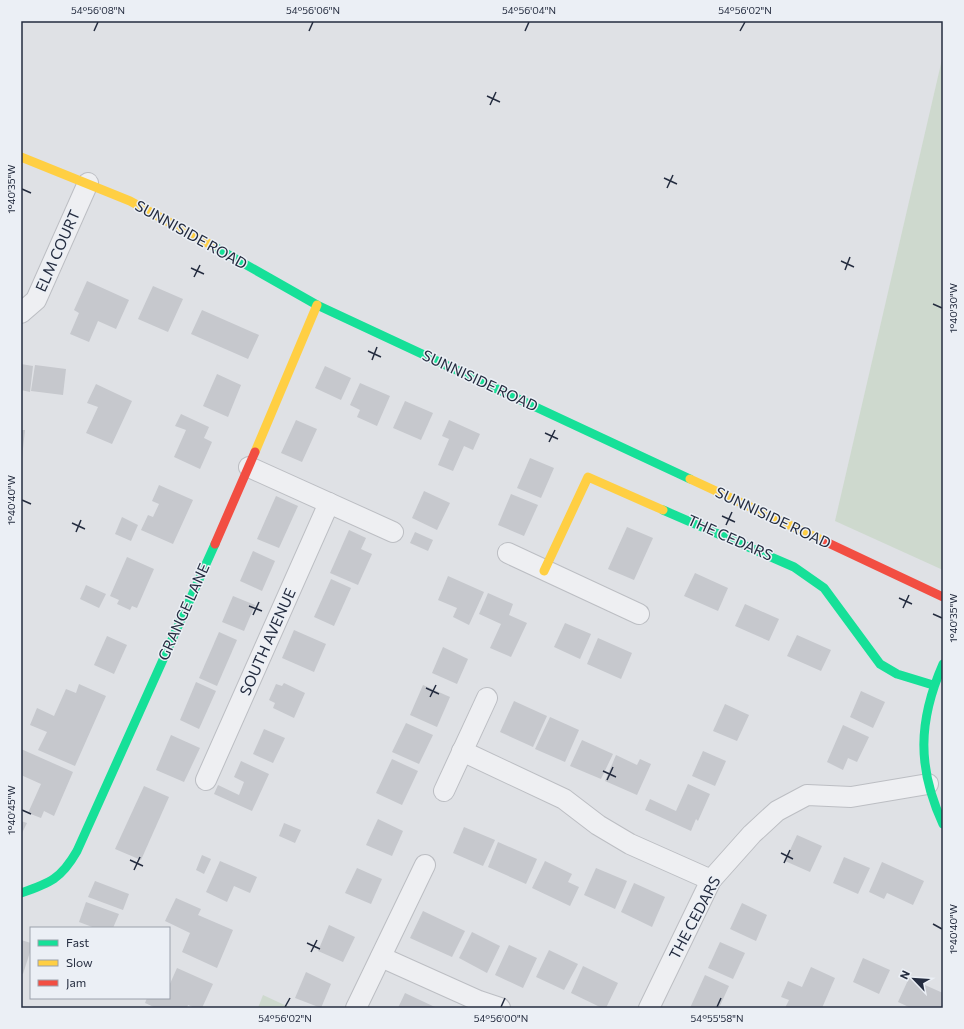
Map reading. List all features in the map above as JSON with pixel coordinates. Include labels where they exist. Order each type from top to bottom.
[{"type":"street","name":"SUNNISIDE ROAD","points":[[21,157],[88,183],[144,208],[204,239],[261,275],[317,305],[943,597]]},
{"type":"street","name":"ELM COURT","points":[[21,313],[36,300],[88,183]]},
{"type":"street","name":"GRANGE LANE","points":[[21,893],[55,881],[62,876],[70,864],[250,467],[317,305]]},
{"type":"street","points":[[250,467],[393,532]]},
{"type":"street","name":"THE CEDARS","points":[[544,571],[588,477],[794,567],[824,588],[880,664],[897,674],[933,685]]},
{"type":"street","name":"SOUTH AVENUE","points":[[206,780],[329,503]]},
{"type":"street","points":[[508,553],[639,614]]},
{"type":"street","points":[[943,664],[933,685],[926,711],[922,735],[924,765],[928,784],[943,824]]},
{"type":"street","points":[[444,791],[487,698]]},
{"type":"street","points":[[462,751],[564,799],[598,825],[630,844],[711,880]]},
{"type":"street","name":"THE CEDARS","points":[[649,1008],[711,880],[752,834],[777,810],[807,795],[851,797],[928,784]]},
{"type":"street","points":[[356,1008],[425,865]]},
{"type":"street","points":[[381,957],[479,1001],[500,1008]]},
{"type":"shaded area","points":[[943,55],[943,570],[835,521]]},
{"type":"shaded area","points":[[263,995],[291,1008],[258,1008]]},
{"type":"building","points":[[87,281],[129,300],[116,329],[98,321],[89,342],[70,334],[79,313],[74,310]]},
{"type":"building","points":[[153,286],[183,299],[168,332],[138,319]]},
{"type":"building","points":[[202,310],[259,335],[248,359],[191,334]]},
{"type":"building","points":[[21,364],[33,366],[30,392],[21,390]]},
{"type":"building","points":[[35,365],[66,369],[63,395],[31,391]]},
{"type":"building","points":[[325,366],[351,378],[341,400],[315,388]]},
{"type":"building","points":[[217,374],[241,385],[228,417],[203,406]]},
{"type":"building","points":[[360,383],[390,396],[377,426],[357,417],[360,410],[350,405]]},
{"type":"building","points":[[96,384],[132,401],[112,444],[86,433],[98,407],[87,403]]},
{"type":"building","points":[[405,401],[433,413],[421,440],[393,428]]},
{"type":"building","points":[[181,414],[209,427],[204,438],[212,442],[200,469],[174,457],[186,430],[175,426]]},
{"type":"building","points":[[296,420],[317,429],[302,462],[281,453]]},
{"type":"building","points":[[449,420],[480,434],[473,450],[464,446],[453,471],[438,465],[449,439],[442,436]]},
{"type":"building","points":[[21,430],[25,430],[22,458],[21,458]]},
{"type":"building","points":[[530,458],[554,468],[541,498],[517,488]]},
{"type":"building","points":[[159,485],[193,500],[173,544],[141,530],[148,515],[153,517],[159,504],[152,501]]},
{"type":"building","points":[[424,491],[450,503],[437,530],[412,518]]},
{"type":"building","points":[[511,494],[538,505],[524,536],[498,525]]},
{"type":"building","points":[[276,496],[298,506],[279,548],[257,539]]},
{"type":"building","points":[[122,517],[138,525],[131,541],[115,534]]},
{"type":"building","points":[[627,527],[653,538],[634,580],[608,569]]},
{"type":"building","points":[[349,530],[366,538],[361,549],[372,554],[358,585],[330,573]]},
{"type":"building","points":[[415,532],[433,540],[428,551],[410,543]]},
{"type":"building","points":[[253,551],[275,561],[262,591],[240,581]]},
{"type":"building","points":[[127,557],[154,569],[137,608],[132,606],[130,610],[117,604],[119,600],[110,596]]},
{"type":"building","points":[[695,573],[728,588],[718,611],[684,596]]},
{"type":"building","points":[[448,576],[484,592],[469,625],[453,617],[457,608],[438,600]]},
{"type":"building","points":[[331,579],[351,588],[334,626],[314,617]]},
{"type":"building","points":[[86,585],[106,594],[99,608],[80,599]]},
{"type":"building","points":[[488,593],[513,604],[509,615],[527,623],[511,657],[490,648],[501,624],[479,614]]},
{"type":"building","points":[[233,596],[255,605],[244,631],[222,622]]},
{"type":"building","points":[[745,604],[779,619],[769,641],[735,626]]},
{"type":"building","points":[[565,623],[591,634],[580,659],[554,647]]},
{"type":"building","points":[[294,630],[326,644],[314,672],[282,658]]},
{"type":"building","points":[[219,632],[237,640],[217,686],[199,678]]},
{"type":"building","points":[[797,635],[831,650],[821,671],[787,656]]},
{"type":"building","points":[[107,636],[127,645],[114,674],[94,665]]},
{"type":"building","points":[[598,638],[632,653],[621,679],[587,664]]},
{"type":"building","points":[[443,647],[468,659],[457,684],[432,673]]},
{"type":"building","points":[[196,682],[216,691],[199,729],[180,720]]},
{"type":"building","points":[[284,683],[305,693],[294,718],[273,708],[275,703],[269,700],[276,684],[282,686]]},
{"type":"building","points":[[79,684],[106,696],[75,766],[38,750],[47,732],[30,725],[37,708],[54,716],[66,689],[76,693]]},
{"type":"building","points":[[423,685],[450,697],[437,727],[410,715]]},
{"type":"building","points":[[861,691],[885,702],[873,728],[850,717]]},
{"type":"building","points":[[514,701],[547,716],[533,747],[500,732]]},
{"type":"building","points":[[725,704],[749,715],[737,741],[713,731]]},
{"type":"building","points":[[550,717],[579,730],[565,762],[535,749]]},
{"type":"building","points":[[406,723],[433,735],[419,764],[392,752]]},
{"type":"building","points":[[843,725],[869,737],[857,762],[848,758],[843,770],[827,762]]},
{"type":"building","points":[[264,729],[285,738],[273,763],[253,754]]},
{"type":"building","points":[[171,735],[200,748],[184,782],[156,770]]},
{"type":"building","points":[[582,740],[613,754],[601,779],[570,766]]},
{"type":"building","points":[[21,749],[73,772],[54,816],[44,811],[41,818],[28,813],[41,784],[21,775]]},
{"type":"building","points":[[703,751],[726,761],[715,786],[692,776]]},
{"type":"building","points":[[616,755],[637,765],[640,759],[651,764],[637,795],[605,781]]},
{"type":"building","points":[[392,759],[418,771],[402,805],[376,793]]},
{"type":"building","points":[[241,761],[269,774],[252,811],[214,794],[218,785],[239,795],[244,782],[234,777]]},
{"type":"building","points":[[688,784],[710,794],[698,821],[696,819],[691,831],[645,810],[650,799],[676,811]]},
{"type":"building","points":[[144,786],[169,797],[141,860],[115,849]]},
{"type":"building","points":[[378,819],[403,831],[392,856],[366,845]]},
{"type":"building","points":[[21,821],[27,823],[21,835]]},
{"type":"building","points":[[284,823],[301,830],[295,843],[279,836]]},
{"type":"building","points":[[464,827],[495,840],[483,866],[453,853]]},
{"type":"building","points":[[797,835],[822,846],[810,872],[785,861]]},
{"type":"building","points":[[498,842],[537,859],[526,884],[488,867]]},
{"type":"building","points":[[202,855],[211,859],[204,874],[196,870]]},
{"type":"building","points":[[844,857],[870,868],[858,894],[833,883]]},
{"type":"building","points":[[220,861],[257,877],[250,893],[234,886],[227,902],[206,892]]},
{"type":"building","points":[[545,861],[572,874],[568,882],[579,887],[570,906],[532,888]]},
{"type":"building","points":[[882,862],[924,881],[913,905],[887,893],[884,899],[869,892]]},
{"type":"building","points":[[357,868],[382,879],[371,904],[345,893]]},
{"type":"building","points":[[596,868],[627,881],[615,909],[584,895]]},
{"type":"building","points":[[95,881],[129,894],[123,910],[88,897]]},
{"type":"building","points":[[634,883],[665,897],[652,927],[621,912]]},
{"type":"building","points":[[176,898],[201,909],[198,915],[233,930],[217,968],[182,952],[190,933],[165,921]]},
{"type":"building","points":[[86,902],[119,914],[113,927],[92,927],[79,922]]},
{"type":"building","points":[[742,903],[767,915],[756,941],[730,929]]},
{"type":"building","points":[[423,911],[465,931],[452,957],[410,938]]},
{"type":"building","points":[[329,925],[355,937],[343,962],[318,951]]},
{"type":"building","points":[[472,932],[500,946],[487,973],[459,958]]},
{"type":"building","points":[[21,940],[30,943],[30,952],[23,974],[21,973]]},
{"type":"building","points":[[720,942],[745,953],[733,979],[708,968]]},
{"type":"building","points":[[509,945],[537,958],[523,988],[495,975]]},
{"type":"building","points":[[549,950],[578,964],[564,990],[536,977]]},
{"type":"building","points":[[863,958],[890,970],[879,994],[853,982]]},
{"type":"building","points":[[583,966],[618,983],[606,1008],[602,1008],[571,993]]},
{"type":"building","points":[[811,967],[835,978],[822,1008],[785,1008],[789,1000],[781,997],[788,981],[802,987]]},
{"type":"building","points":[[177,968],[213,984],[202,1008],[195,1008],[188,1005],[187,1008],[156,1008],[145,1003],[147,999],[170,999],[170,984]]},
{"type":"building","points":[[306,972],[331,984],[321,1008],[295,998]]},
{"type":"building","points":[[705,975],[729,986],[719,1008],[690,1008]]},
{"type":"building","points":[[909,978],[943,993],[943,1008],[911,1008],[898,1002]]},
{"type":"building","points":[[405,993],[437,1008],[398,1008]]},
{"type":"traffic: fast","points":[[213,246],[317,305],[690,479]]},
{"type":"traffic: fast","points":[[663,510],[794,567],[824,588],[880,664],[897,674],[933,685]]},
{"type":"traffic: fast","points":[[21,893],[54,879],[66,868],[77,851],[215,544]]},
{"type":"traffic: fast","points":[[943,664],[929,705],[925,725],[924,744],[925,764],[929,783],[943,824]]},
{"type":"traffic: slow","points":[[21,157],[130,201],[213,246]]},
{"type":"traffic: slow","points":[[255,452],[317,305]]},
{"type":"traffic: slow","points":[[544,571],[588,477],[663,510]]},
{"type":"traffic: slow","points":[[690,479],[824,541]]},
{"type":"traffic: jam","points":[[215,544],[255,452]]},
{"type":"traffic: jam","points":[[824,541],[943,597]]}]
